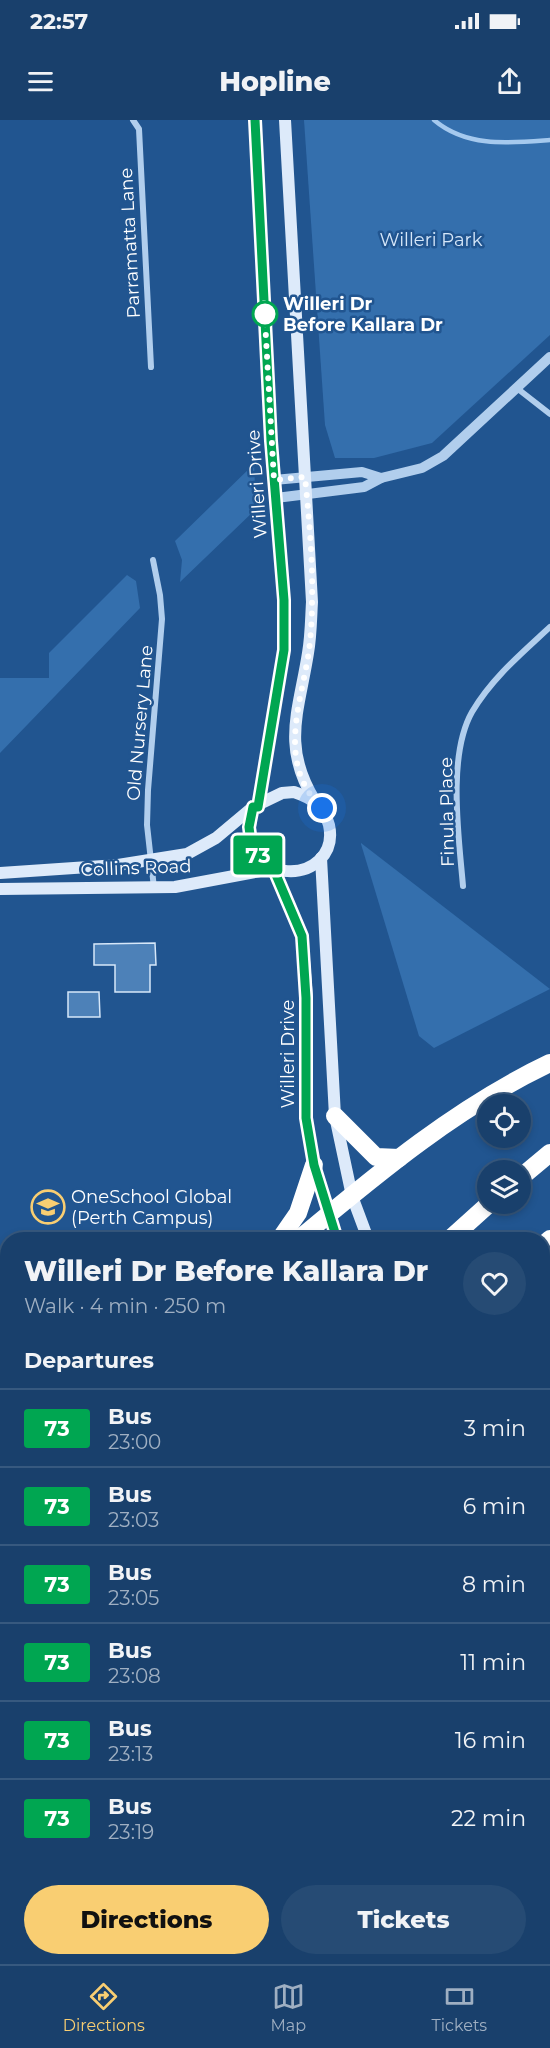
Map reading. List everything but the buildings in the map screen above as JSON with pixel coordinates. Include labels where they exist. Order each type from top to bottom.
[{"type":"highway","points":[[307,1232],[441,1127],[550,1063]]},
{"type":"highway","points":[[335,1116],[376,1157],[399,1158]]},
{"type":"highway","points":[[531,1169],[550,1153]]},
{"type":"highway","points":[[285,1232],[298,1213],[314,1165]]},
{"type":"highway","points":[[458,1232],[478,1214]]},
{"type":"main road","name":"Willeri Drive","points":[[255,120],[274,480],[284,600],[284,650],[256,807],[249,827],[251,843],[261,860],[272,869],[302,936],[306,998],[306,1118],[314,1165],[335,1232]]},
{"type":"main road","points":[[272,869],[297,872],[311,867],[321,858],[329,842],[330,831],[327,818],[315,801],[297,766],[294,748],[294,727],[309,649],[312,602],[285,120]]},
{"type":"main road","points":[[256,807],[282,793],[294,792],[315,801]]},
{"type":"main road","name":"Collins Road","points":[[0,873],[152,861],[187,854],[216,838],[256,807]]},
{"type":"main road","points":[[321,858],[335,1116],[352,1196],[365,1232]]},
{"type":"main road","name":"Collins Road","points":[[0,889],[154,888],[206,883],[272,869]]},
{"type":"street","name":"Parramatta Lane","points":[[133,120],[139,129],[151,367]]},
{"type":"street","points":[[276,498],[364,487],[381,478],[422,468],[443,456],[550,357]]},
{"type":"street","points":[[518,389],[550,414]]},
{"type":"street","points":[[274,480],[362,472],[381,478]]},
{"type":"street","name":"Old Nursery Lane","points":[[153,560],[162,619],[148,790],[147,825],[154,888]]},
{"type":"street","name":"Finula Place","points":[[463,886],[458,771],[462,742],[471,714],[489,687],[550,627]]},
{"type":"green space","name":"Willeri Park","points":[[304,120],[550,120],[550,335],[432,443],[374,458],[335,458],[325,425]]},
{"type":"green space","points":[[254,464],[256,509],[180,582],[182,560],[175,541]]},
{"type":"green space","points":[[127,575],[136,581],[140,608],[0,753],[0,678],[49,678],[49,653]]},
{"type":"green space","points":[[361,843],[550,989],[434,1048],[419,1036]]},
{"type":"waterway","points":[[434,120],[460,135],[489,142],[550,140]]},
{"type":"bus line","name":"73","points":[[255,120],[271,441],[284,600],[284,650],[258,807],[253,807],[249,827],[251,843],[261,860],[274,870],[302,936],[306,998],[306,1118],[314,1165],[335,1232]]},
{"type":"place","name":"Willeri Dr Before Kallara Dr","points":[[265,314]]},
{"type":"place","name":"OneSchool Global (Perth Campus)","points":[[48,1207]]},
{"type":"route","points":[[265,314],[264,303],[274,480],[305,477],[307,494],[312,602],[309,649],[294,727],[294,748],[297,766],[306,787],[322,808]]}]
